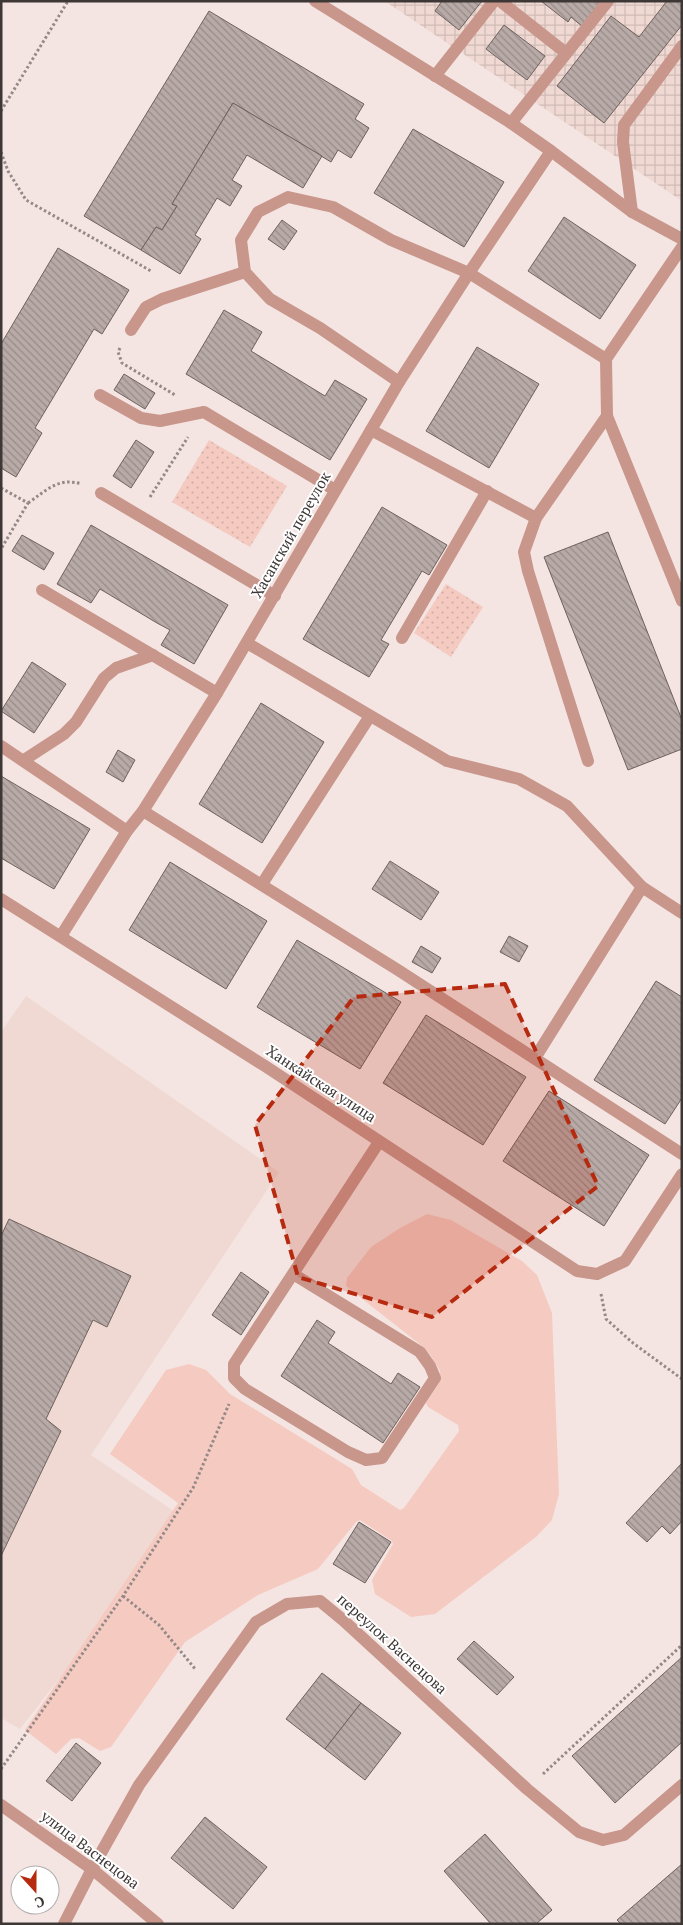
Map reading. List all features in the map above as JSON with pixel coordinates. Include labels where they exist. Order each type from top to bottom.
[{"type":"street","points":[[315,1],[511,123],[632,212],[682,239]]},
{"type":"street","points":[[435,76],[494,1]]},
{"type":"street","points":[[500,1],[566,53]]},
{"type":"street","points":[[511,123],[608,1]]},
{"type":"street","points":[[632,212],[623,142],[624,125],[682,46]]},
{"type":"street","name":"Хасанский переулок","points":[[61,936],[127,831],[143,811],[248,643],[399,382],[551,151]]},
{"type":"street","points":[[399,382],[320,328],[270,299],[245,272],[240,240],[258,212],[288,197],[333,207],[391,240],[469,273],[606,359]]},
{"type":"street","points":[[682,247],[606,359],[607,416],[682,602]]},
{"type":"street","points":[[131,330],[146,307],[162,299],[245,272]]},
{"type":"street","points":[[100,395],[140,418],[160,421],[204,412],[336,490]]},
{"type":"street","points":[[588,761],[528,571],[524,552],[536,518],[607,416]]},
{"type":"street","points":[[371,430],[536,518]]},
{"type":"street","points":[[402,638],[488,491]]},
{"type":"street","points":[[101,493],[275,596]]},
{"type":"street","points":[[42,590],[217,693]]},
{"type":"street","points":[[248,643],[447,761],[519,779],[567,806],[642,887],[682,913]]},
{"type":"street","points":[[24,760],[64,734],[76,722],[104,678],[116,668],[153,655]]},
{"type":"street","points":[[262,884],[370,716]]},
{"type":"street","points":[[1,746],[127,831]]},
{"type":"street","points":[[143,811],[262,884],[682,1154]]},
{"type":"street","points":[[535,1058],[642,887]]},
{"type":"street","name":"Ханкайская улица","points":[[1,899],[265,1066],[577,1271],[597,1274]]},
{"type":"street","points":[[293,1274],[420,1352],[430,1366],[435,1378],[382,1458],[366,1460],[348,1452],[245,1389],[234,1378],[234,1364],[379,1142]]},
{"type":"street","points":[[597,1274],[624,1261],[682,1174]]},
{"type":"street","name":"переулок Васнецова","points":[[64,1924],[139,1785],[256,1622],[287,1604],[320,1602],[350,1627],[527,1789],[579,1832],[603,1840],[624,1835],[682,1785]]},
{"type":"street","name":"улица Васнецова","points":[[1,1805],[92,1869],[158,1924]]},
{"type":"path","points":[[1,111],[68,1]]},
{"type":"path","points":[[1,152],[8,171],[26,200],[151,271]]},
{"type":"path","points":[[1,549],[28,503],[57,484],[71,481],[101,493]]},
{"type":"path","points":[[1,488],[28,503]]},
{"type":"path","points":[[597,1274],[606,1319],[633,1343],[682,1379]]},
{"type":"path","points":[[1,1769],[123,1596],[193,1488],[239,1382]]},
{"type":"path","points":[[123,1596],[159,1625],[209,1686]]},
{"type":"path","points":[[527,1789],[682,1645]]},
{"type":"highlighted area","points":[[505,984],[598,1186],[432,1317],[298,1277],[255,1125],[354,997]]},
{"type":"shaded area","points":[[682,1],[682,201],[386,2]]},
{"type":"shaded area","points":[[209,440],[287,486],[250,547],[172,502]]},
{"type":"shaded area","points":[[446,584],[483,607],[451,657],[414,633]]},
{"type":"shaded area","points":[[26,996],[279,1172],[91,1455],[184,1518],[20,1729],[1,1718],[1,1032]]},
{"type":"shaded area","points":[[427,1214],[451,1220],[522,1261],[537,1275],[552,1313],[559,1494],[552,1520],[536,1537],[435,1614],[411,1617],[375,1594],[372,1580],[393,1544],[392,1541],[360,1520],[356,1522],[318,1569],[258,1595],[185,1642],[111,1747],[100,1751],[79,1738],[71,1739],[56,1754],[25,1730],[178,1503],[110,1454],[166,1370],[189,1364],[206,1370],[230,1394],[352,1469],[361,1485],[400,1510],[404,1508],[459,1431],[458,1425],[428,1407],[426,1403],[439,1383],[440,1371],[432,1357],[422,1346],[346,1286],[347,1278],[371,1247],[400,1228]]},
{"type":"building","points":[[442,1],[482,1],[459,30],[435,11]]},
{"type":"building","points":[[541,1],[596,1],[600,4],[583,27],[571,17],[568,22]]},
{"type":"building","points":[[667,1],[682,1],[682,25],[604,123],[557,86],[611,16],[639,37]]},
{"type":"building","points":[[209,11],[364,104],[355,119],[369,128],[351,158],[338,150],[331,162],[233,103],[172,204],[177,206],[162,230],[156,227],[141,250],[84,216]]},
{"type":"building","points":[[504,25],[545,56],[527,80],[486,49]]},
{"type":"building","points":[[233,103],[322,156],[303,188],[247,155],[232,180],[242,186],[230,206],[217,198],[195,235],[201,239],[180,274],[141,250],[156,227],[162,230],[177,206],[172,204]]},
{"type":"building","points":[[413,129],[504,182],[464,247],[374,193]]},
{"type":"building","points":[[564,217],[636,265],[600,319],[528,271]]},
{"type":"building","points":[[282,220],[297,231],[284,250],[268,239]]},
{"type":"building","points":[[58,248],[129,290],[102,334],[94,329],[35,428],[42,433],[16,477],[1,468],[1,344]]},
{"type":"building","points":[[224,310],[262,332],[251,351],[325,396],[335,380],[367,399],[330,460],[186,374]]},
{"type":"building","points":[[477,347],[539,384],[489,468],[426,431]]},
{"type":"building","points":[[124,374],[155,393],[145,409],[114,390]]},
{"type":"building","points":[[136,440],[154,452],[131,488],[113,476]]},
{"type":"building","points":[[382,507],[447,545],[429,575],[422,571],[381,640],[389,644],[369,677],[303,639]]},
{"type":"building","points":[[91,525],[228,605],[194,664],[161,645],[170,630],[100,589],[91,603],[57,584]]},
{"type":"building","points":[[608,532],[682,720],[682,749],[628,770],[544,557]]},
{"type":"building","points":[[22,535],[54,553],[44,570],[12,551]]},
{"type":"building","points":[[32,662],[66,684],[34,733],[1,711]]},
{"type":"building","points":[[261,703],[324,742],[262,843],[199,804]]},
{"type":"building","points":[[118,750],[135,760],[123,782],[106,772]]},
{"type":"building","points":[[1,776],[90,829],[54,889],[1,858]]},
{"type":"building","points":[[390,861],[439,892],[421,920],[372,889]]},
{"type":"building","points":[[170,862],[267,921],[226,989],[129,930]]},
{"type":"building","points":[[509,936],[528,946],[519,962],[500,952]]},
{"type":"building","points":[[297,940],[401,1002],[360,1069],[257,1007]]},
{"type":"building","points":[[421,946],[441,958],[432,973],[412,962]]},
{"type":"building","points":[[656,981],[682,997],[682,1098],[665,1124],[594,1080]]},
{"type":"building","points":[[426,1015],[526,1077],[483,1145],[383,1083]]},
{"type":"building","points":[[549,1091],[649,1155],[604,1226],[503,1161]]},
{"type":"building","points":[[9,1219],[131,1276],[107,1327],[93,1320],[46,1419],[61,1431],[1,1556],[1,1236]]},
{"type":"building","points":[[241,1272],[269,1292],[241,1335],[212,1315]]},
{"type":"building","points":[[317,1320],[335,1332],[328,1343],[391,1384],[398,1373],[420,1387],[383,1443],[281,1376]]},
{"type":"building","points":[[682,1463],[682,1521],[670,1534],[662,1526],[647,1542],[626,1523]]},
{"type":"building","points":[[359,1522],[391,1542],[365,1583],[333,1564]]},
{"type":"building","points":[[474,1641],[514,1677],[497,1695],[457,1659]]},
{"type":"building","points":[[682,1657],[682,1742],[615,1803],[572,1756]]},
{"type":"building","points":[[322,1673],[361,1703],[325,1749],[286,1719]]},
{"type":"building","points":[[361,1703],[401,1733],[365,1780],[325,1749]]},
{"type":"building","points":[[76,1743],[101,1763],[72,1801],[46,1781]]},
{"type":"building","points":[[205,1817],[267,1867],[233,1909],[171,1858]]},
{"type":"building","points":[[485,1834],[552,1910],[536,1924],[491,1924],[444,1871]]},
{"type":"building","points":[[682,1864],[682,1924],[621,1924],[617,1920]]}]
